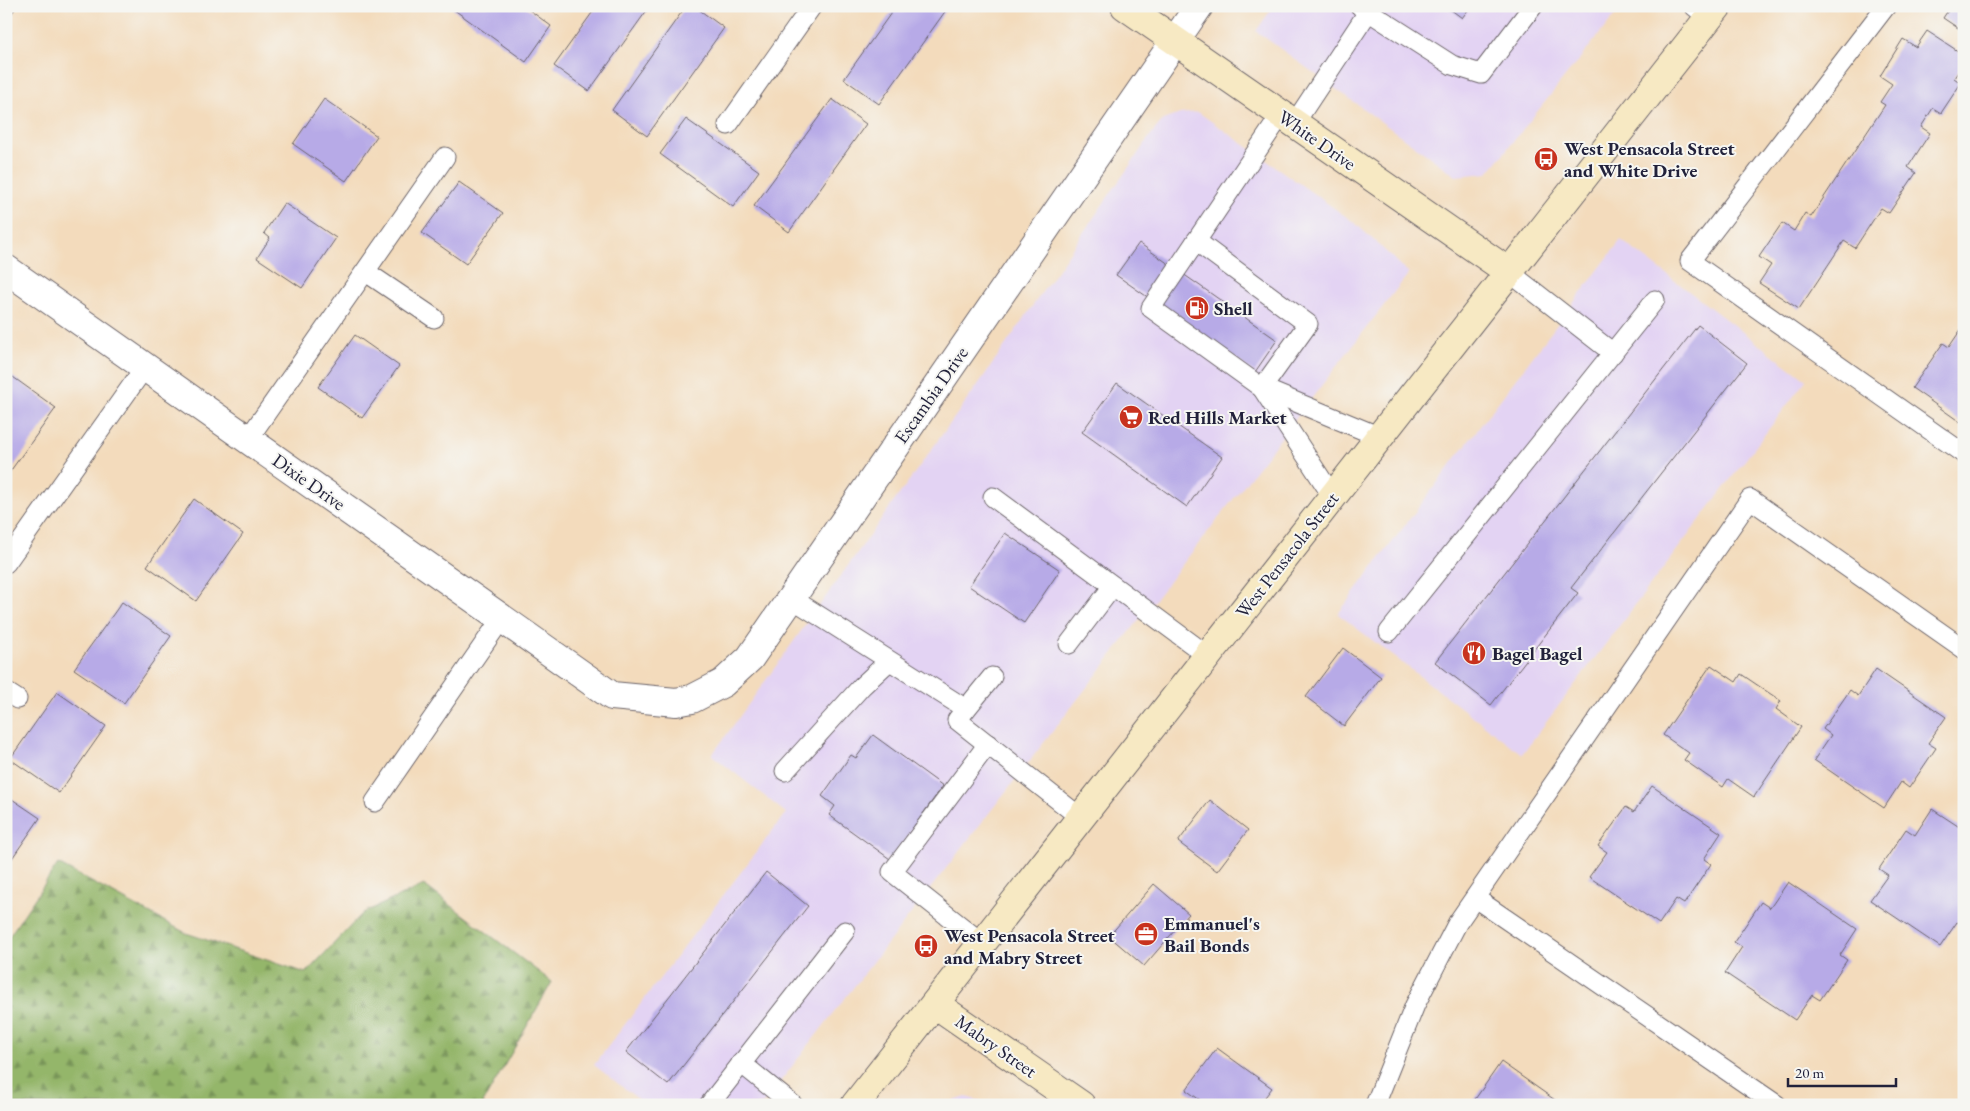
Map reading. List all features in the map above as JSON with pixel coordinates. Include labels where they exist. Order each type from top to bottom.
[{"type":"main road","name":"White Drive","points":[[1125,6],[1509,272]]},
{"type":"main road","name":"West Pensacola Street","points":[[855,1105],[1509,272],[1707,10]]},
{"type":"main road","name":"Mabry Street","points":[[934,1004],[1081,1105]]},
{"type":"street","name":"Escambia Drive","points":[[612,696],[676,702],[692,699],[723,683],[750,658],[1199,6]]},
{"type":"street","name":"Dixie Drive","points":[[6,269],[612,696]]},
{"type":"lane","points":[[728,125],[812,6]]},
{"type":"lane","points":[[1380,437],[1262,388],[1151,308],[1196,241],[1288,119],[1364,9],[1452,65],[1480,74],[1533,6]]},
{"type":"lane","points":[[1886,6],[1690,262],[1964,454]]},
{"type":"lane","points":[[248,439],[445,157]]},
{"type":"lane","points":[[1196,241],[1308,324],[1262,388]]},
{"type":"lane","points":[[366,272],[434,318]]},
{"type":"lane","points":[[1509,272],[1613,353]]},
{"type":"lane","points":[[1389,632],[1655,300]]},
{"type":"lane","points":[[6,563],[145,367]]},
{"type":"lane","points":[[1262,388],[1333,497]]},
{"type":"lane","points":[[993,497],[1208,656]]},
{"type":"lane","points":[[1375,1105],[1416,1006],[1458,922],[1750,499],[1964,649]]},
{"type":"lane","points":[[1069,644],[1113,586]]},
{"type":"lane","points":[[791,598],[966,709]]},
{"type":"lane","points":[[375,802],[502,618]]},
{"type":"lane","points":[[785,771],[862,686],[889,661]]},
{"type":"lane","points":[[992,677],[957,720],[1081,818]]},
{"type":"lane","points":[[982,943],[892,872],[988,744]]},
{"type":"lane","points":[[1475,898],[1777,1105]]},
{"type":"lane","points":[[709,1105],[845,931]]},
{"type":"lane","points":[[741,1063],[793,1105]]},
{"type":"shaded area","points":[[1274,6],[1622,6],[1488,173],[1456,176],[1256,31]]},
{"type":"shaded area","points":[[1198,112],[1355,223],[1409,273],[762,1105],[646,1105],[594,1065],[786,813],[712,755],[980,382],[1153,132],[1163,120],[1180,114]]},
{"type":"shaded area","points":[[1621,240],[1806,380],[1522,754],[1338,614]]},
{"type":"shaded area","points":[[966,1097],[987,1105],[951,1105],[954,1101]]},
{"type":"green space","points":[[58,864],[186,933],[306,973],[363,913],[424,885],[552,982],[483,1103],[485,1105],[6,1105],[6,941]]},
{"type":"building","points":[[6,6],[16,7],[6,22]]},
{"type":"building","points":[[455,6],[524,6],[551,26],[526,62],[453,9]]},
{"type":"building","points":[[597,6],[650,6],[589,91],[554,66]]},
{"type":"building","points":[[686,6],[694,6],[724,28],[647,136],[612,110]]},
{"type":"building","points":[[896,6],[949,6],[879,104],[844,79]]},
{"type":"building","points":[[1446,6],[1471,6],[1462,18]]},
{"type":"building","points":[[1951,6],[1964,6],[1964,32],[1943,18]]},
{"type":"building","points":[[1927,31],[1964,55],[1964,63],[1954,78],[1961,83],[1941,113],[1933,108],[1921,127],[1930,133],[1908,167],[1916,173],[1889,213],[1881,208],[1855,248],[1844,241],[1799,309],[1759,283],[1771,265],[1759,257],[1782,223],[1794,231],[1805,213],[1811,217],[1885,105],[1880,102],[1892,84],[1880,76],[1903,39],[1916,47]]},
{"type":"building","points":[[324,99],[377,136],[346,181],[293,144]]},
{"type":"building","points":[[832,99],[866,124],[789,232],[754,206]]},
{"type":"building","points":[[686,119],[759,171],[733,207],[660,154]]},
{"type":"building","points":[[459,182],[503,213],[466,264],[422,233]]},
{"type":"building","points":[[284,203],[336,238],[302,288],[257,258],[270,238],[264,233]]},
{"type":"building","name":"Shell","points":[[1139,243],[1277,340],[1255,372],[1116,275]]},
{"type":"building","points":[[1698,325],[1747,363],[1571,588],[1578,593],[1491,705],[1435,662]]},
{"type":"building","points":[[1964,325],[1964,416],[1960,422],[1912,388],[1943,343],[1949,347]]},
{"type":"building","points":[[355,335],[399,366],[362,418],[318,387]]},
{"type":"building","points":[[6,372],[56,408],[6,477]]},
{"type":"building","points":[[1117,383],[1222,457],[1187,507],[1082,432]]},
{"type":"building","points":[[194,499],[243,534],[196,601],[147,566]]},
{"type":"building","points":[[1005,533],[1060,570],[1024,623],[969,586]]},
{"type":"building","points":[[122,602],[171,636],[124,703],[74,669]]},
{"type":"building","points":[[1343,648],[1381,677],[1344,726],[1306,697]]},
{"type":"building","points":[[1711,665],[1736,682],[1741,674],[1781,701],[1776,709],[1801,727],[1754,797],[1728,779],[1723,787],[1684,760],[1689,753],[1663,735]]},
{"type":"building","points":[[1876,669],[1946,717],[1928,743],[1936,748],[1909,788],[1901,782],[1884,808],[1814,760],[1831,735],[1823,729],[1850,690],[1858,696]]},
{"type":"building","points":[[57,692],[106,726],[59,793],[10,759]]},
{"type":"building","points":[[873,735],[943,786],[890,859],[829,815],[835,806],[822,796],[851,755],[856,758]]},
{"type":"building","points":[[1652,786],[1721,833],[1704,859],[1711,864],[1684,904],[1676,899],[1659,924],[1589,877],[1607,852],[1598,846],[1626,807],[1634,812]]},
{"type":"building","points":[[6,795],[40,818],[6,867]]},
{"type":"building","points":[[1210,800],[1248,830],[1217,871],[1178,842]]},
{"type":"building","points":[[1932,809],[1964,830],[1964,926],[1957,922],[1940,947],[1870,900],[1888,875],[1879,869],[1906,829],[1915,835]]},
{"type":"building","points":[[766,872],[808,906],[668,1085],[626,1052]]},
{"type":"building","points":[[1788,882],[1857,929],[1840,955],[1847,960],[1820,1000],[1812,995],[1795,1020],[1725,973],[1742,947],[1734,942],[1761,902],[1770,908]]},
{"type":"building","points":[[1154,884],[1189,914],[1144,966],[1109,936]]},
{"type":"building","points":[[1217,1048],[1272,1088],[1259,1105],[1207,1105],[1186,1090]]},
{"type":"building","points":[[1501,1062],[1562,1105],[1471,1105]]},
{"type":"place","name":"West Pensacola Street and White Drive","points":[[1546,159]]},
{"type":"place","name":"Shell","points":[[1197,308]]},
{"type":"place","name":"Red Hills Market","points":[[1131,417]]},
{"type":"place","name":"Bagel Bagel","points":[[1474,653]]},
{"type":"place","name":"Emmanuel's Bail Bonds","points":[[1146,934]]},
{"type":"place","name":"West Pensacola Street and Mabry Street","points":[[926,946]]}]
